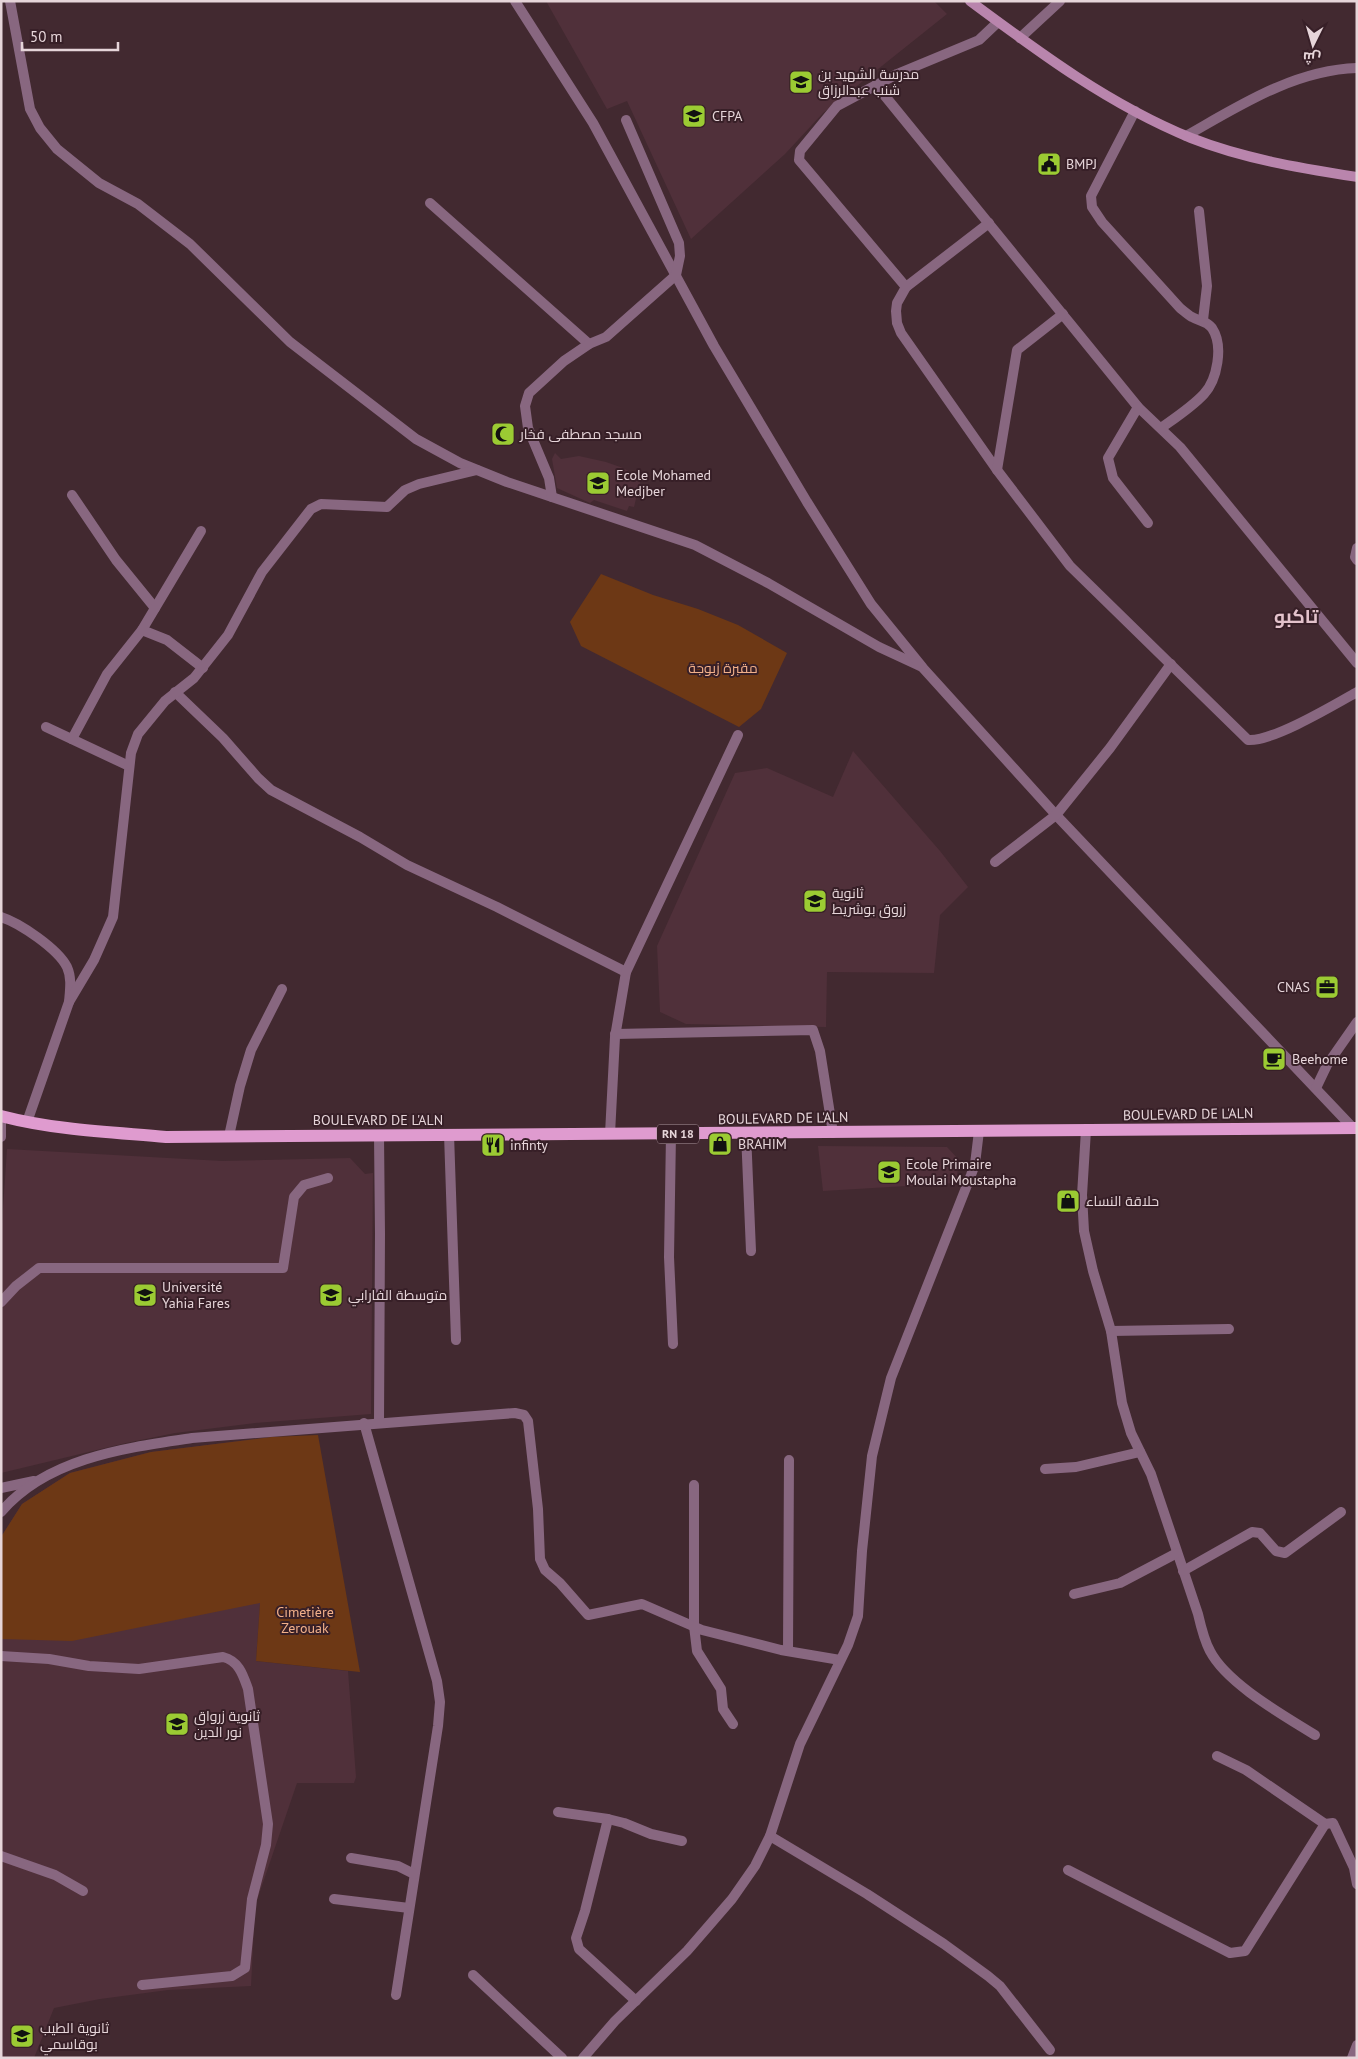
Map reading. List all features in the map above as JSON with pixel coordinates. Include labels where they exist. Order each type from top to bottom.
[{"type":"main road","points":[[970,1],[1061,68],[1135,111],[1186,136],[1231,151],[1283,164],[1357,177]]},
{"type":"main road","name":"BOULEVARD DE L'ALN","points":[[2,1116],[75,1130],[166,1136],[746,1134],[1355,1128]]},
{"type":"street","points":[[10,1],[30,109],[40,128],[57,149],[99,183],[138,204],[190,244],[290,342],[416,438],[460,464],[695,545],[768,582],[879,647],[923,668]]},
{"type":"street","points":[[516,1],[593,123],[714,346],[807,502],[871,604],[923,668],[1056,815],[1355,1128]]},
{"type":"street","points":[[1020,38],[1060,1]]},
{"type":"street","points":[[906,287],[799,160],[800,151],[837,106],[897,74],[979,40],[998,22]]},
{"type":"street","points":[[1186,136],[1260,94],[1290,82],[1338,69],[1357,68]]},
{"type":"street","points":[[876,85],[1138,407],[1186,454],[1357,663]]},
{"type":"street","points":[[1135,111],[1091,196],[1092,207],[1102,222],[1180,308],[1192,317],[1203,320],[1212,328],[1218,345],[1217,359],[1211,381],[1204,394],[1161,428]]},
{"type":"street","points":[[552,497],[549,478],[528,428],[525,406],[529,393],[564,361],[589,344],[606,337],[676,275],[680,256],[679,243],[626,120]]},
{"type":"street","points":[[430,203],[589,344]]},
{"type":"street","points":[[1199,211],[1207,286],[1203,320]]},
{"type":"street","points":[[989,223],[906,287],[897,303],[896,311],[901,333],[997,470],[1070,566],[1248,740],[1266,738],[1324,711],[1357,692]]},
{"type":"street","points":[[997,470],[1017,350],[1063,314]]},
{"type":"street","points":[[1138,407],[1108,458],[1113,478],[1148,523]]},
{"type":"street","points":[[27,1122],[69,1002],[94,960],[113,917],[129,766],[131,753],[138,734],[165,701],[194,678],[228,636],[262,572],[311,509],[322,504],[387,507],[405,490],[419,484],[476,470]]},
{"type":"street","points":[[72,495],[116,560],[156,608]]},
{"type":"street","points":[[72,739],[107,674],[142,630],[201,531]]},
{"type":"street","points":[[1357,548],[1355,557],[1357,560]]},
{"type":"street","points":[[142,630],[167,640],[203,668]]},
{"type":"street","points":[[995,862],[1056,815],[1110,748],[1171,664]]},
{"type":"street","points":[[175,692],[224,738],[258,778],[271,790],[360,837],[407,865],[497,907],[626,972]]},
{"type":"street","points":[[46,727],[129,766]]},
{"type":"street","points":[[610,1134],[616,1034],[626,972],[738,735]]},
{"type":"street","points":[[1,917],[12,920],[45,943],[66,966],[71,982],[69,1002]]},
{"type":"street","points":[[229,1136],[240,1086],[251,1050],[282,989]]},
{"type":"street","points":[[1316,1088],[1327,1065],[1357,1022]]},
{"type":"street","points":[[616,1034],[813,1030],[820,1051],[833,1132]]},
{"type":"street","points":[[1,1137],[2,1116]]},
{"type":"street","points":[[1086,1130],[1082,1194],[1084,1231],[1093,1271],[1111,1331],[1122,1403],[1131,1433],[1151,1474],[1203,1635],[1217,1661],[1257,1699],[1315,1735]]},
{"type":"street","points":[[583,2058],[636,2001],[687,1951],[732,1899],[755,1866],[770,1836],[800,1744],[848,1645],[858,1616],[862,1551],[872,1456],[883,1404],[890,1378],[975,1164],[978,1131]]},
{"type":"street","points":[[449,1134],[456,1340]]},
{"type":"street","points":[[671,1134],[669,1257],[674,1344]]},
{"type":"street","points":[[746,1134],[751,1251]]},
{"type":"street","points":[[378,1422],[379,1135]]},
{"type":"street","points":[[1,1302],[16,1286],[39,1268],[283,1268],[294,1197],[304,1184],[328,1178]]},
{"type":"street","points":[[1111,1331],[1229,1329]]},
{"type":"street","points":[[1,1488],[38,1480],[73,1464],[156,1443],[192,1438],[364,1423],[515,1413],[524,1415],[528,1421],[538,1509],[540,1558],[545,1570],[560,1582],[588,1615],[642,1604],[702,1630],[788,1651],[840,1660]]},
{"type":"street","points":[[364,1423],[437,1681],[440,1702],[396,1994]]},
{"type":"street","points":[[1045,1469],[1076,1468],[1140,1452]]},
{"type":"street","points":[[788,1651],[789,1460]]},
{"type":"street","points":[[1,1512],[13,1499],[38,1480]]},
{"type":"street","points":[[694,1485],[694,1626],[697,1651],[721,1689],[723,1709],[733,1724]]},
{"type":"street","points":[[1183,1571],[1252,1532],[1260,1533],[1276,1550],[1285,1552],[1341,1512]]},
{"type":"street","points":[[1074,1594],[1120,1583],[1177,1553]]},
{"type":"street","points":[[1,1656],[49,1659],[105,1668],[139,1669],[223,1657],[232,1659],[241,1669],[248,1689],[268,1824],[266,1845],[252,1899],[245,1968],[232,1976],[142,1984]]},
{"type":"street","points":[[1217,1756],[1246,1770],[1324,1824],[1332,1823],[1354,1868],[1356,1881]]},
{"type":"street","points":[[558,1812],[608,1819],[651,1834],[682,1841]]},
{"type":"street","points":[[608,1819],[585,1911],[576,1938],[579,1949],[636,2001]]},
{"type":"street","points":[[1068,1870],[1193,1936],[1230,1953],[1237,1953],[1245,1951],[1324,1824]]},
{"type":"street","points":[[770,1836],[867,1894],[944,1944],[988,1976],[1006,1993],[1050,2050]]},
{"type":"street","points":[[1,1856],[55,1875],[83,1891]]},
{"type":"street","points":[[351,1858],[398,1866],[414,1874]]},
{"type":"street","points":[[334,1899],[408,1908]]},
{"type":"street","points":[[473,1976],[562,2058]]},
{"type":"street","points":[[1352,2058],[1357,2045]]},
{"type":"shaded area","name":"CFPA","points":[[546,1],[934,1],[947,14],[823,113],[785,154],[691,239],[627,101],[607,109]]},
{"type":"shaded area","name":"Ecole Mohamed Medjber","points":[[555,453],[561,459],[579,456],[606,462],[623,468],[641,478],[634,507],[629,506],[627,511],[594,500],[590,503],[557,488],[552,459]]},
{"type":"shaded area","name":"ثانوية زروق بوشريط","points":[[853,751],[940,851],[968,887],[940,915],[934,973],[827,972],[826,1027],[686,1024],[660,1012],[657,946],[735,773],[767,768],[833,797]]},
{"type":"shaded area","name":"Ecole Primaire Moulai Moustapha","points":[[818,1146],[947,1147],[959,1160],[956,1183],[823,1191]]},
{"type":"shaded area","name":"Université Yahia Fares","points":[[7,1149],[222,1161],[350,1158],[365,1174],[373,1173],[371,1414],[255,1423],[175,1433],[1,1473],[1,1238]]},
{"type":"shaded area","name":"ثانوية زرواق نور الدين","points":[[272,1437],[256,1661],[348,1671],[356,1777],[354,1783],[297,1783],[255,1906],[251,1986],[168,1990],[100,1999],[54,2008],[34,2058],[1,2058],[1,1537],[22,1504],[70,1473],[151,1452]]},
{"type":"green space","name":"مقبرة زبوجة","points":[[601,574],[653,595],[698,609],[738,625],[787,653],[761,709],[739,727],[581,646],[570,622]]},
{"type":"green space","name":"Cimetière Zerouak","points":[[318,1435],[360,1672],[256,1661],[260,1603],[72,1641],[1,1639],[1,1537],[22,1504],[70,1473],[151,1452],[272,1437]]},
{"type":"place","name":"مدرسة الشهيد بن شنب عبدالرزاق","points":[[801,82]]},
{"type":"place","name":"CFPA","points":[[694,116]]},
{"type":"place","name":"BMPJ","points":[[1049,164]]},
{"type":"place","name":"مسجد مصطفى فخار","points":[[503,434]]},
{"type":"place","name":"Ecole Mohamed Medjber","points":[[598,483]]},
{"type":"place","name":"ثانوية زروق بوشريط","points":[[815,901]]},
{"type":"place","name":"CNAS","points":[[1327,987]]},
{"type":"place","name":"Beehome","points":[[1274,1059]]},
{"type":"place","name":"BRAHIM","points":[[720,1144]]},
{"type":"place","name":"infinty","points":[[493,1145]]},
{"type":"place","name":"Ecole Primaire Moulai Moustapha","points":[[889,1172]]},
{"type":"place","name":"حلاقة النساء","points":[[1068,1201]]},
{"type":"place","name":"Université Yahia Fares","points":[[145,1295]]},
{"type":"place","name":"متوسطة الفارابي","points":[[331,1295]]},
{"type":"place","name":"ثانوية زرواق نور الدين","points":[[177,1724]]},
{"type":"place","name":"ثانوية الطيب بوقاسمي","points":[[22,2036]]},
{"type":"district","name":"تاكبو","points":[[1296,616]]}]
